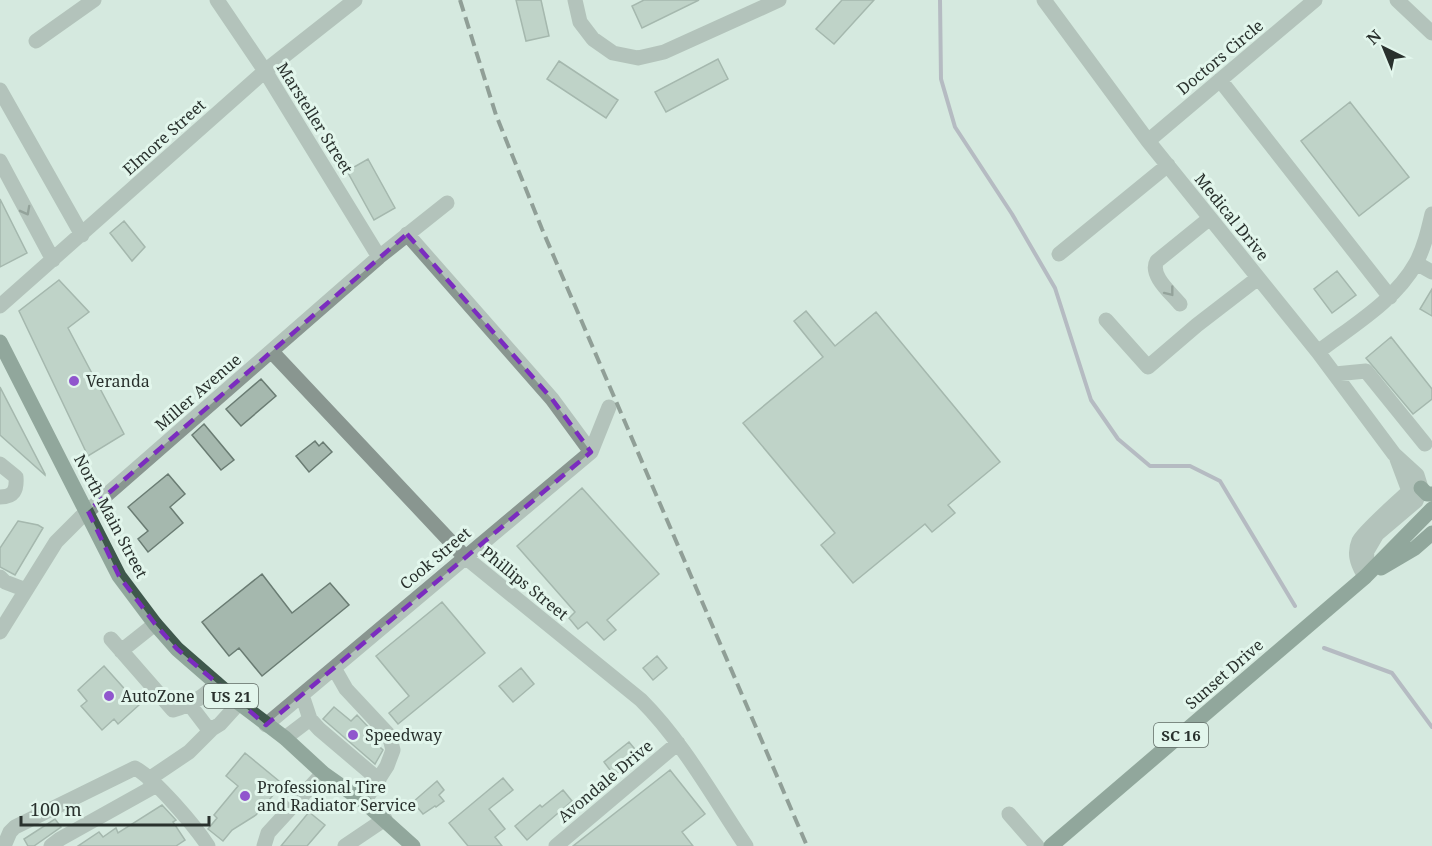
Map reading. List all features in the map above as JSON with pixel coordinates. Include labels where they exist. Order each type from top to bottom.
[{"type":"main road","name":"North Main Street","points":[[0,342],[88,511],[119,576],[155,624],[177,649],[239,703],[285,738],[324,773],[385,819],[413,846]]},
{"type":"main road","name":"Sunset Drive","points":[[1051,846],[1365,577],[1432,508]]},
{"type":"main road","name":"Sunset Drive","points":[[1365,577],[1415,548],[1432,533]]},
{"type":"street","points":[[36,41],[94,0]]},
{"type":"street","name":"Marsteller Street","points":[[217,0],[266,71],[379,257]]},
{"type":"street","name":"Elmore Street","points":[[0,306],[266,71],[355,0]]},
{"type":"street","points":[[575,0],[580,22],[593,39],[613,53],[638,58],[672,49],[779,0]]},
{"type":"street","name":"Medical Drive","points":[[1044,0],[1148,141],[1318,352],[1399,459],[1417,475],[1426,491],[1377,534],[1367,551],[1365,577]]},
{"type":"street","name":"Doctors Circle","points":[[1148,141],[1315,0]]},
{"type":"street","points":[[1397,0],[1432,33]]},
{"type":"street","points":[[1220,80],[1390,297]]},
{"type":"street","points":[[2,100],[82,235]]},
{"type":"street","points":[[0,161],[53,260]]},
{"type":"street","points":[[1059,254],[1168,165]]},
{"type":"street","name":"Miller Avenue","points":[[0,632],[56,542],[88,511],[379,257],[447,203]]},
{"type":"street","points":[[1318,352],[1390,297],[1402,284],[1422,250],[1432,214]]},
{"type":"street","points":[[1197,325],[1154,270],[1157,261],[1210,218]]},
{"type":"street","points":[[407,234],[552,399],[591,452]]},
{"type":"street","points":[[1416,263],[1432,272]]},
{"type":"street","points":[[1106,320],[1148,367],[1197,325],[1258,278]]},
{"type":"street","name":"Phillips Street","points":[[272,352],[465,557],[641,700],[655,714],[678,743],[746,846]]},
{"type":"street","points":[[1335,374],[1366,371],[1428,441],[1399,459]]},
{"type":"street","name":"Cook Street","points":[[266,725],[591,452],[609,407]]},
{"type":"street","name":"Medical Drive","points":[[1365,577],[1357,563],[1356,553],[1360,540],[1409,491],[1399,459]]},
{"type":"street","points":[[0,464],[16,477],[17,485],[15,492],[9,497],[1,497]]},
{"type":"street","points":[[0,577],[5,582],[26,590]]},
{"type":"street","points":[[155,624],[116,645],[173,710],[190,705],[216,683]]},
{"type":"street","points":[[334,668],[351,695],[389,735],[393,750],[380,780],[364,802]]},
{"type":"street","points":[[302,695],[310,719],[319,729],[380,780]]},
{"type":"street","points":[[51,846],[152,783],[220,724],[239,703]]},
{"type":"street","points":[[190,705],[206,726],[212,729]]},
{"type":"street","points":[[285,738],[310,719]]},
{"type":"street","name":"Avondale Drive","points":[[556,846],[678,743]]},
{"type":"street","points":[[4,846],[10,832],[15,827],[135,768],[177,807],[208,846]]},
{"type":"street","points":[[264,846],[268,833],[324,773]]},
{"type":"street","points":[[1010,814],[1037,846]]},
{"type":"street","points":[[345,846],[385,819]]},
{"type":"highlighted area","points":[[407,234],[552,399],[591,452],[266,725],[177,649],[155,624],[119,576],[88,511]]},
{"type":"building","points":[[516,0],[541,0],[549,36],[526,41]]},
{"type":"building","points":[[644,0],[699,0],[642,28],[632,6]]},
{"type":"building","points":[[842,0],[874,0],[834,44],[816,29]]},
{"type":"building","points":[[718,59],[728,79],[666,112],[655,92]]},
{"type":"building","points":[[559,61],[618,100],[606,118],[547,79]]},
{"type":"building","points":[[1350,102],[1409,177],[1359,216],[1301,141]]},
{"type":"building","points":[[368,159],[395,208],[374,220],[347,171]]},
{"type":"building","points":[[0,199],[27,253],[0,267]]},
{"type":"building","points":[[124,221],[145,247],[132,261],[110,233]]},
{"type":"building","points":[[1337,271],[1356,295],[1332,313],[1314,289]]},
{"type":"building","name":"Veranda","points":[[59,280],[89,312],[68,328],[124,434],[88,456],[19,311]]},
{"type":"building","points":[[1432,289],[1432,316],[1420,309]]},
{"type":"building","points":[[806,311],[835,346],[876,312],[1000,462],[948,505],[955,513],[932,532],[925,524],[853,583],[821,545],[835,533],[743,423],[823,357],[794,321]]},
{"type":"building","points":[[1391,337],[1432,389],[1432,399],[1413,414],[1366,358]]},
{"type":"building","points":[[261,379],[276,396],[241,426],[226,409]]},
{"type":"building","points":[[0,387],[45,474],[45,475],[0,435]]},
{"type":"building","points":[[204,424],[234,460],[221,470],[192,435]]},
{"type":"building","points":[[315,441],[319,446],[323,442],[332,452],[309,472],[296,456]]},
{"type":"building","points":[[168,474],[185,494],[170,507],[183,523],[148,552],[138,539],[148,531],[128,507]]},
{"type":"building","points":[[582,488],[659,574],[607,620],[616,630],[604,640],[587,622],[578,629],[569,618],[575,612],[517,546]]},
{"type":"building","points":[[18,521],[43,528],[15,575],[0,567],[0,548]]},
{"type":"building","points":[[262,574],[292,613],[330,583],[349,605],[262,676],[239,648],[229,656],[202,622]]},
{"type":"building","points":[[442,602],[485,653],[398,724],[389,713],[409,696],[376,656]]},
{"type":"building","points":[[657,656],[667,668],[653,680],[643,668]]},
{"type":"building","points":[[104,666],[139,705],[118,724],[114,719],[102,730],[81,706],[87,701],[78,690]]},
{"type":"building","points":[[521,668],[534,684],[513,702],[499,686]]},
{"type":"building","points":[[334,707],[351,721],[357,715],[372,731],[368,736],[383,750],[375,764],[323,719]]},
{"type":"building","points":[[629,742],[639,754],[637,758],[613,774],[604,762]]},
{"type":"building","points":[[245,753],[279,781],[277,783],[281,786],[256,815],[232,830],[223,841],[208,829],[217,818],[214,815],[238,786],[226,776]]},
{"type":"building","points":[[670,770],[705,814],[682,832],[693,846],[573,846]]},
{"type":"building","points":[[503,778],[513,790],[489,809],[505,829],[495,837],[502,846],[468,846],[449,823]]},
{"type":"building","points":[[437,781],[444,790],[439,795],[444,801],[423,814],[413,802]]},
{"type":"building","points":[[563,790],[572,801],[527,840],[515,826]]},
{"type":"building","points":[[162,805],[176,820],[173,822],[185,840],[176,846],[78,846],[99,832],[103,837],[116,828],[118,833]]},
{"type":"building","points":[[309,812],[325,825],[307,846],[281,846]]},
{"type":"building","points":[[55,819],[61,827],[34,846],[28,846],[24,839]]},
{"type":"waterway","points":[[940,0],[941,79],[955,127],[1012,214],[1055,288],[1091,400],[1118,439],[1150,466],[1190,466],[1220,481],[1295,606]]},
{"type":"waterway","points":[[1324,648],[1392,673],[1432,727]]},
{"type":"railway","points":[[460,0],[496,115],[542,229],[807,846]]},
{"type":"place","name":"Veranda","points":[[74,381]]},
{"type":"place","name":"AutoZone","points":[[109,696]]},
{"type":"place","name":"Speedway","points":[[353,735]]},
{"type":"place","name":"Professional Tire and Radiator Service","points":[[245,796]]}]
